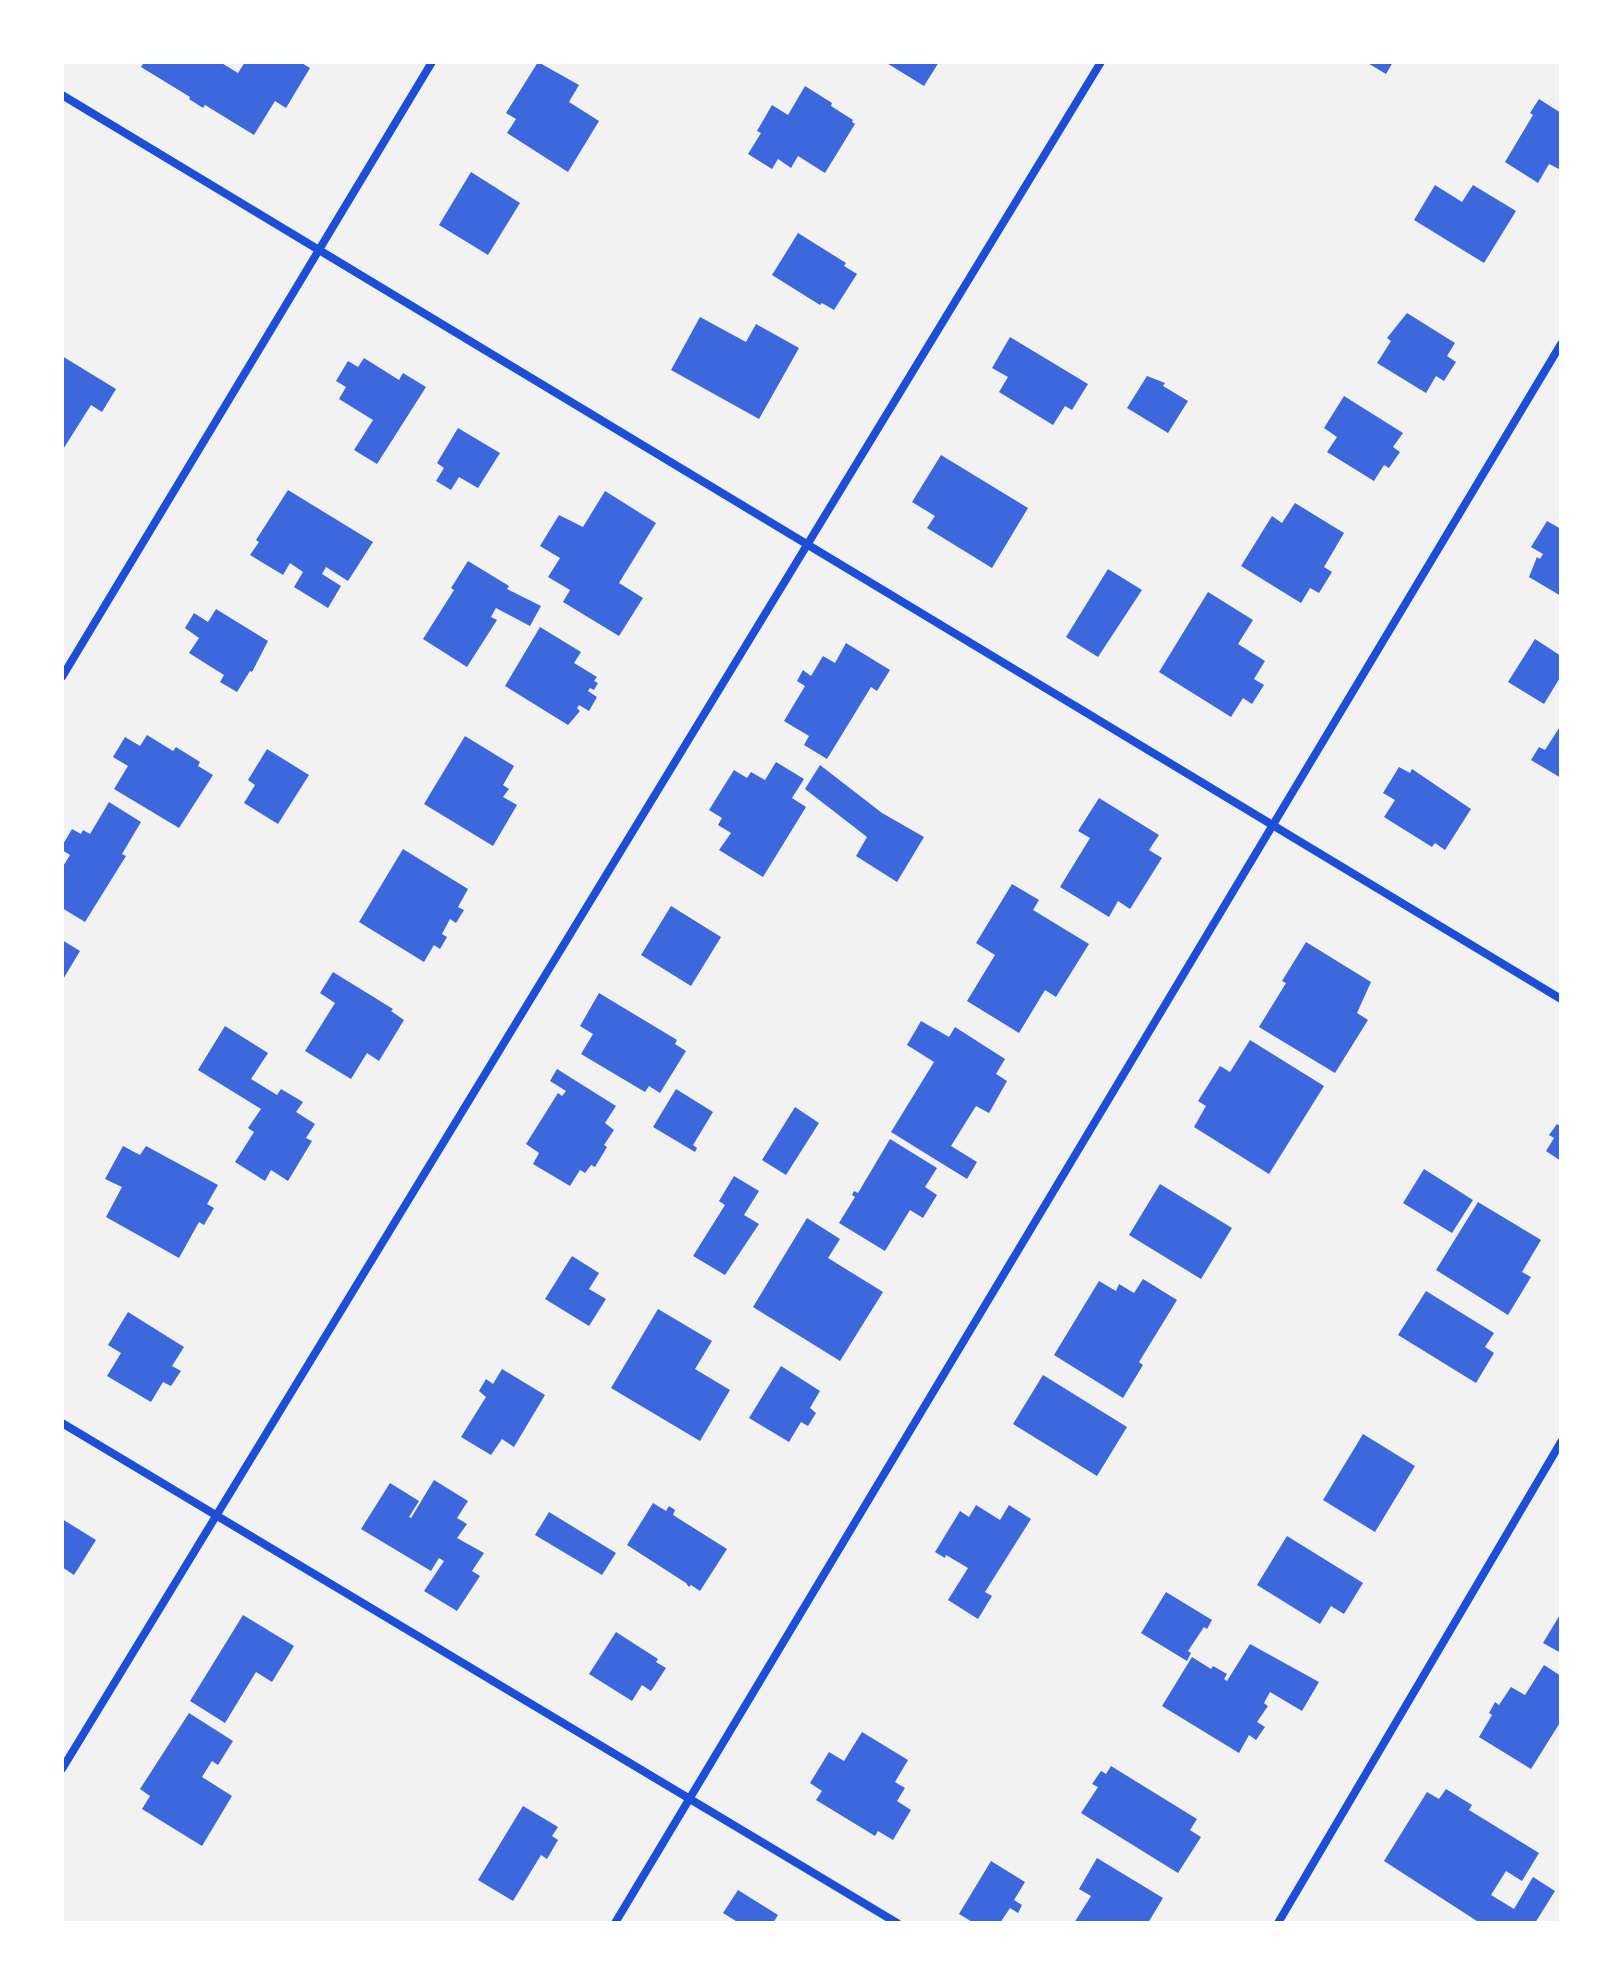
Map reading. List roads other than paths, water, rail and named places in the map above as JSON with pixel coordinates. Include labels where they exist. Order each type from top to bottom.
[{"type":"street","points":[[62,677],[432,62]]},
{"type":"street","points":[[62,1769],[1101,62]]},
{"type":"street","points":[[62,95],[1561,999]]},
{"type":"street","points":[[615,1923],[1561,344]]},
{"type":"street","points":[[62,1423],[897,1923]]},
{"type":"street","points":[[1278,1923],[1561,1442]]}]
